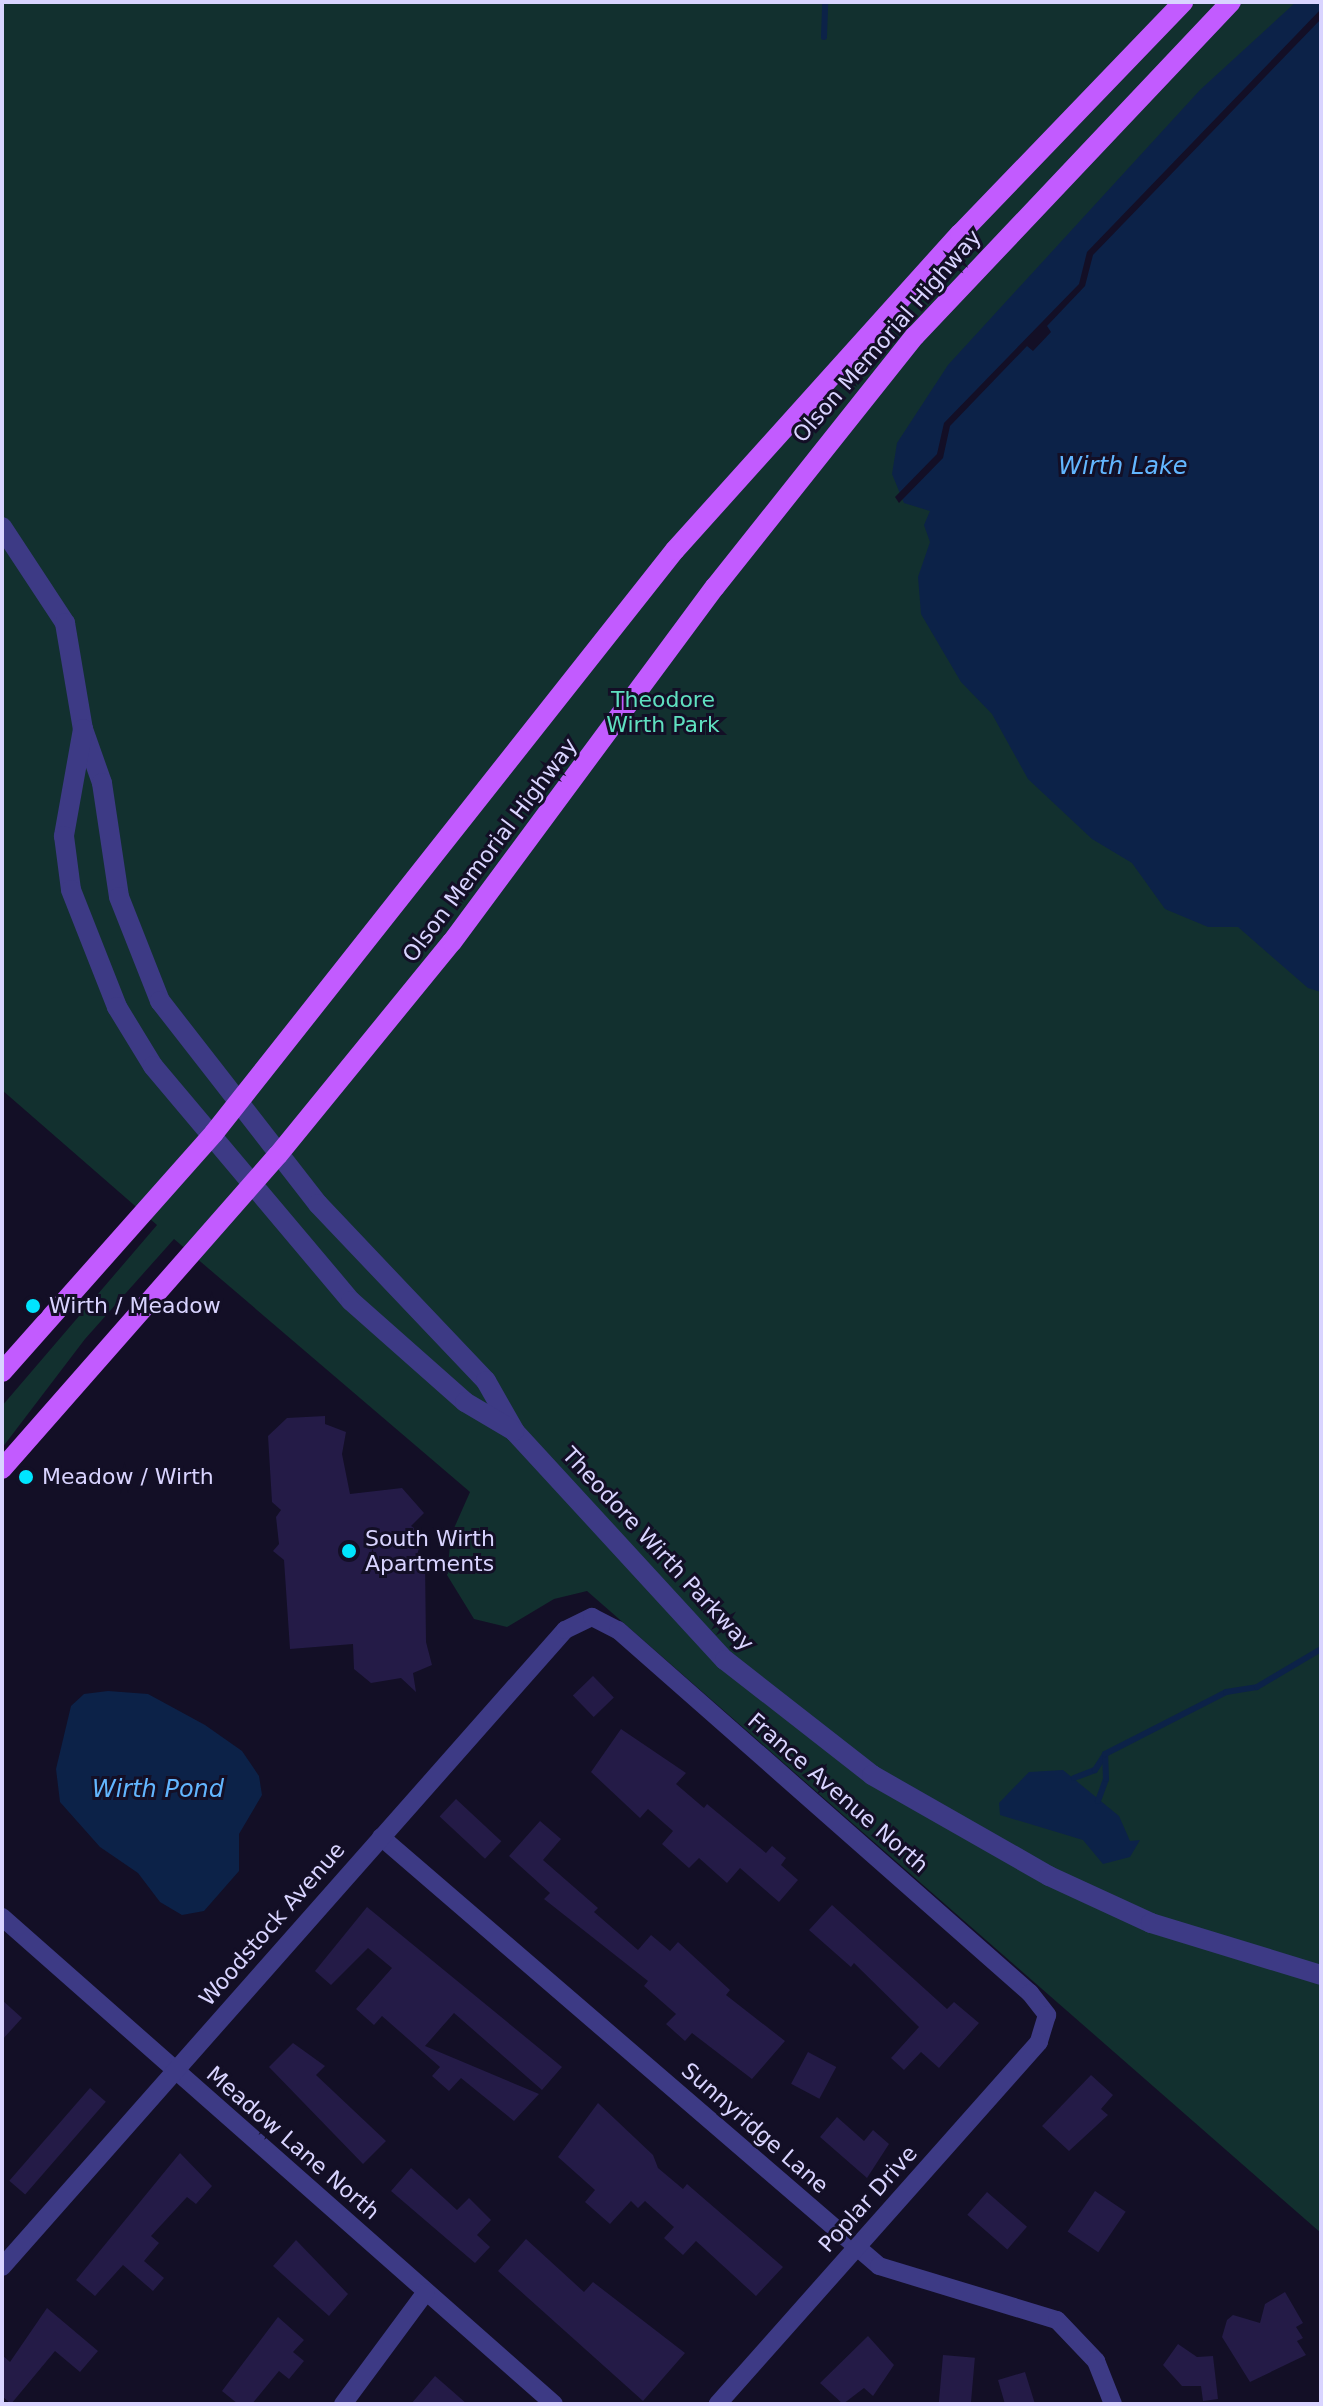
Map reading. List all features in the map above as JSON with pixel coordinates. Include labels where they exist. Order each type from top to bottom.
[{"type":"main road","name":"Olson Memorial Highway","points":[[2,1372],[214,1133],[675,550],[960,234],[1183,2]]},
{"type":"main road","name":"Olson Memorial Highway","points":[[2,1469],[278,1155],[452,942],[822,448],[988,254],[1231,2]]},
{"type":"street","name":"Theodore Wirth Parkway","points":[[2,527],[65,623],[83,729],[102,783],[108,843],[133,944],[160,1001],[278,1155],[412,1309],[486,1381],[515,1432],[725,1660],[872,1775],[1035,1869],[1151,1923],[1321,1975]]},
{"type":"street","name":"Theodore Wirth Parkway","points":[[83,729],[64,836],[71,890],[117,1007],[153,1066],[214,1133],[351,1301],[465,1402],[515,1432]]},
{"type":"street","name":"Woodstock Avenue","points":[[2,2267],[565,1630],[583,1619]]},
{"type":"street","name":"France Avenue North","points":[[583,1619],[604,1620],[618,1630],[1030,1993],[1048,2023]]},
{"type":"street","name":"Sunnyridge Lane","points":[[381,1837],[857,2247],[895,2274],[1057,2320],[1096,2361],[1113,2404]]},
{"type":"street","name":"Meadow Lane North","points":[[2,1917],[554,2404]]},
{"type":"street","name":"Poplar Drive","points":[[718,2404],[1039,2042],[1048,2023]]},
{"type":"street","points":[[343,2404],[426,2292]]},
{"type":"green space","name":"Theodore Wirth Park","points":[[2,2],[1321,2],[1321,2233],[587,1591],[554,1599],[507,1627],[474,1619],[447,1575],[451,1535],[470,1492],[174,1239],[85,1339],[2,1448],[2,1406],[157,1225],[2,1090]]},
{"type":"water","name":"Wirth Lake","points":[[1296,2],[1321,2],[1321,992],[1308,988],[1238,927],[1208,927],[1165,909],[1132,863],[1092,839],[1028,779],[992,714],[961,682],[921,614],[918,577],[930,542],[924,525],[930,511],[904,503],[892,474],[897,443],[948,365],[1200,90]]},
{"type":"water","name":"Wirth Pond","points":[[108,1691],[148,1694],[205,1725],[242,1751],[259,1776],[262,1795],[239,1834],[239,1871],[204,1911],[182,1915],[160,1902],[138,1873],[100,1847],[60,1802],[56,1769],[71,1706],[84,1694]]},
{"type":"water","points":[[1063,1770],[1119,1816],[1130,1841],[1140,1840],[1130,1857],[1103,1864],[1083,1840],[1000,1815],[999,1803],[1029,1772]]},
{"type":"pier","points":[[1321,9],[1321,19],[1093,255],[1085,286],[1047,326],[1051,332],[1033,351],[1027,346],[950,426],[943,458],[899,503],[895,497],[937,454],[944,423],[1079,284],[1087,252]]},
{"type":"building","name":"South Wirth Apartments","points":[[325,1416],[325,1424],[346,1432],[342,1454],[350,1494],[402,1488],[424,1513],[411,1526],[423,1534],[417,1555],[425,1562],[426,1642],[432,1665],[413,1673],[416,1692],[401,1678],[371,1683],[354,1669],[353,1644],[290,1649],[284,1560],[273,1551],[279,1544],[276,1517],[281,1510],[272,1502],[268,1436],[287,1418]]},
{"type":"building","points":[[593,1676],[614,1698],[594,1717],[573,1695]]},
{"type":"building","points":[[621,1729],[686,1773],[676,1784],[704,1808],[707,1804],[766,1853],[772,1846],[786,1858],[781,1865],[798,1880],[779,1902],[740,1868],[727,1883],[699,1858],[689,1868],[662,1844],[673,1831],[648,1809],[640,1818],[591,1772]]},
{"type":"building","points":[[456,1799],[501,1841],[485,1859],[440,1817]]},
{"type":"building","points":[[540,1821],[561,1839],[543,1860],[598,1908],[594,1912],[638,1950],[651,1935],[670,1951],[678,1942],[730,1990],[726,1995],[785,2041],[752,2079],[692,2033],[685,2041],[666,2024],[676,2014],[644,1986],[648,1981],[544,1899],[550,1893],[509,1856]]},
{"type":"building","points":[[832,1905],[947,2009],[954,2002],[979,2023],[939,2068],[921,2052],[904,2070],[891,2058],[919,2027],[854,1963],[851,1967],[809,1930]]},
{"type":"building","points":[[367,1907],[562,2067],[542,2090],[454,2013],[425,2046],[539,2094],[514,2121],[461,2078],[449,2091],[432,2076],[440,2067],[382,2016],[374,2025],[356,2009],[392,1968],[368,1948],[331,1985],[315,1971]]},
{"type":"building","points":[[2,2000],[22,2018],[2,2040]]},
{"type":"building","points":[[293,2043],[325,2066],[316,2075],[386,2141],[363,2164],[269,2067]]},
{"type":"building","points":[[808,2052],[836,2067],[819,2099],[791,2084]]},
{"type":"building","points":[[1091,2075],[1113,2095],[1101,2109],[1108,2115],[1069,2151],[1042,2126]]},
{"type":"building","points":[[90,2088],[106,2102],[25,2195],[9,2181]]},
{"type":"building","points":[[598,2103],[653,2155],[658,2168],[683,2189],[687,2184],[783,2267],[756,2296],[696,2241],[683,2255],[664,2238],[674,2227],[645,2201],[638,2208],[631,2201],[610,2224],[585,2202],[595,2190],[558,2157]]},
{"type":"building","points":[[837,2117],[864,2141],[873,2130],[889,2144],[867,2178],[820,2137]]},
{"type":"building","points":[[180,2153],[212,2186],[196,2204],[187,2197],[151,2236],[159,2243],[144,2261],[164,2278],[153,2291],[123,2265],[95,2296],[76,2280]]},
{"type":"building","points":[[411,2168],[457,2210],[469,2198],[491,2220],[477,2235],[490,2247],[475,2263],[391,2191]]},
{"type":"building","points":[[1095,2191],[1126,2212],[1098,2252],[1068,2232]]},
{"type":"building","points":[[987,2192],[1027,2227],[1007,2249],[967,2215]]},
{"type":"building","points":[[526,2239],[584,2292],[593,2282],[685,2353],[643,2401],[498,2271]]},
{"type":"building","points":[[296,2240],[348,2294],[329,2316],[273,2266]]},
{"type":"building","points":[[1285,2292],[1303,2323],[1296,2327],[1303,2338],[1297,2341],[1306,2355],[1250,2382],[1222,2337],[1227,2320],[1233,2315],[1260,2323],[1265,2304]]},
{"type":"building","points":[[47,2308],[98,2351],[80,2372],[55,2351],[11,2404],[2,2396],[2,2355],[10,2362]]},
{"type":"building","points":[[278,2317],[304,2340],[293,2352],[304,2361],[289,2379],[279,2371],[252,2404],[238,2404],[222,2391]]},
{"type":"building","points":[[868,2336],[894,2365],[873,2396],[864,2388],[843,2404],[820,2383]]},
{"type":"building","points":[[1178,2344],[1197,2357],[1213,2356],[1218,2399],[1203,2401],[1201,2386],[1182,2386],[1163,2365]]},
{"type":"building","points":[[943,2355],[975,2358],[971,2404],[939,2404]]},
{"type":"building","points":[[1025,2372],[1035,2404],[1005,2404],[998,2380]]},
{"type":"building","points":[[435,2376],[467,2404],[411,2404]]},
{"type":"waterway","points":[[824,37],[825,2]]},
{"type":"waterway","points":[[1098,1801],[1106,1779],[1105,1754],[1226,1692],[1257,1687],[1321,1649]]},
{"type":"waterway","points":[[1074,1778],[1095,1770],[1104,1756]]},
{"type":"place","name":"Wirth / Meadow","points":[[33,1306]]},
{"type":"place","name":"Meadow / Wirth","points":[[26,1477]]},
{"type":"place","name":"South Wirth Apartments","points":[[349,1551]]}]
